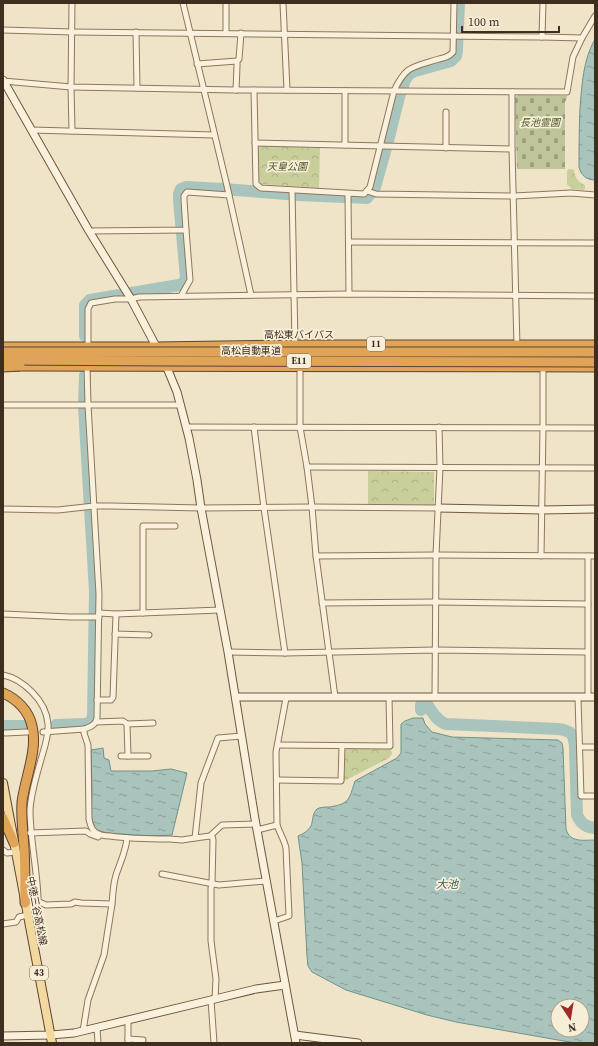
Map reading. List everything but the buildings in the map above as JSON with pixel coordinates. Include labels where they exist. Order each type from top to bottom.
[{"type":"highway","name":"高松東バイパス","points":[[3,347],[156,347],[295,344],[595,345]]},
{"type":"highway","name":"高松自動車道","points":[[3,352],[595,352]]},
{"type":"highway","name":"高松自動車道","points":[[3,360],[595,362]]},
{"type":"highway","points":[[3,366],[117,361]]},
{"type":"highway","points":[[3,366],[595,367]]},
{"type":"highway","points":[[3,693],[18,702],[30,718],[33,727],[32,754],[22,802],[26,909]]},
{"type":"highway","points":[[3,818],[15,848]]},
{"type":"main road","name":"中徳三谷高松線","points":[[3,783],[51,1039]]},
{"type":"street","points":[[72,3],[72,131]]},
{"type":"street","points":[[183,3],[228,191],[251,296]]},
{"type":"street","points":[[226,3],[226,33]]},
{"type":"street","points":[[283,3],[287,90]]},
{"type":"street","points":[[254,90],[256,184],[261,188],[292,193],[348,197],[364,194],[370,187],[385,146],[399,92],[400,79],[413,67],[448,57],[453,52],[456,36],[454,3]]},
{"type":"street","points":[[542,37],[543,3]]},
{"type":"street","points":[[3,81],[71,87],[399,92],[567,92],[573,57],[595,16]]},
{"type":"street","points":[[3,30],[582,38]]},
{"type":"street","points":[[136,32],[137,88]]},
{"type":"street","points":[[236,90],[237,61],[239,59],[241,33]]},
{"type":"street","points":[[197,64],[237,61]]},
{"type":"street","points":[[3,81],[130,298],[166,366],[181,405],[197,480],[236,697],[266,881],[296,1043]]},
{"type":"street","points":[[345,91],[345,145]]},
{"type":"street","points":[[512,92],[512,149],[517,295],[517,366]]},
{"type":"street","points":[[446,112],[446,148]]},
{"type":"street","points":[[31,130],[214,134]]},
{"type":"street","points":[[255,143],[512,149]]},
{"type":"street","points":[[181,296],[190,280],[183,230],[184,196],[187,192],[228,191]]},
{"type":"street","points":[[368,191],[376,194],[514,196],[571,193],[595,195]]},
{"type":"street","points":[[292,193],[295,344]]},
{"type":"street","points":[[348,197],[349,294]]},
{"type":"street","points":[[90,230],[183,230]]},
{"type":"street","points":[[349,242],[595,243]]},
{"type":"street","points":[[88,347],[88,309],[91,303],[140,296],[349,294],[595,296]]},
{"type":"street","points":[[88,366],[86,405],[91,507],[99,594],[96,616],[98,700],[96,722]]},
{"type":"street","points":[[300,366],[300,427],[307,467],[316,556],[335,697]]},
{"type":"street","points":[[541,556],[543,367]]},
{"type":"street","points":[[3,405],[181,405]]},
{"type":"street","points":[[186,427],[595,428]]},
{"type":"street","points":[[254,427],[285,653]]},
{"type":"street","points":[[435,698],[436,555],[440,467],[440,427]]},
{"type":"street","points":[[307,467],[595,468]]},
{"type":"street","points":[[3,509],[58,510],[91,507],[158,506],[201,508],[312,507],[541,510],[595,509]]},
{"type":"street","points":[[143,613],[143,526],[175,526]]},
{"type":"street","points":[[316,556],[595,556]]},
{"type":"street","points":[[236,697],[592,697],[587,652],[588,556]]},
{"type":"street","points":[[322,603],[436,602],[588,604]]},
{"type":"street","points":[[3,614],[70,617],[220,610]]},
{"type":"street","points":[[98,700],[111,700],[113,698],[116,614]]},
{"type":"street","points":[[115,634],[149,635]]},
{"type":"street","points":[[588,637],[595,636]]},
{"type":"street","points":[[228,652],[285,653],[436,650],[587,652]]},
{"type":"street","points":[[3,676],[16,680],[27,687],[36,696],[43,707],[48,724],[45,732],[45,745],[34,784],[30,809],[30,833],[38,898],[35,905],[26,909],[16,922],[3,924]]},
{"type":"street","points":[[278,745],[390,746],[389,697]]},
{"type":"street","points":[[274,921],[289,916],[286,848],[284,840],[279,833],[278,825],[276,752],[286,698]]},
{"type":"street","points":[[578,698],[581,796],[595,796]]},
{"type":"street","points":[[45,732],[84,729],[90,727],[96,722],[123,721],[128,724],[153,723]]},
{"type":"street","points":[[128,724],[128,756]]},
{"type":"street","points":[[84,729],[88,745],[89,819],[93,832],[117,837],[178,840],[210,836],[222,825],[257,827],[278,825]]},
{"type":"street","points":[[5,733],[27,732]]},
{"type":"street","points":[[195,838],[201,783],[218,738],[242,736]]},
{"type":"street","points":[[277,780],[341,781],[342,746]]},
{"type":"street","points":[[580,747],[595,747]]},
{"type":"street","points":[[121,756],[148,756]]},
{"type":"street","points":[[30,833],[86,831],[102,838],[117,837]]},
{"type":"street","points":[[210,836],[212,836],[213,840],[211,933],[216,979],[213,1000],[212,1029],[214,1043]]},
{"type":"street","points":[[83,1031],[88,1000],[104,955],[116,876],[127,847],[128,838]]},
{"type":"street","points":[[3,850],[7,853],[15,848]]},
{"type":"street","points":[[162,874],[212,884],[227,885],[266,881]]},
{"type":"street","points":[[37,901],[46,905],[71,904],[75,902],[112,904]]},
{"type":"street","points":[[3,1036],[16,1040],[51,1039],[213,1000],[256,988],[285,985]]},
{"type":"street","points":[[128,1020],[128,1041],[143,1040]]},
{"type":"street","points":[[97,1028],[98,1043]]},
{"type":"street","points":[[295,1035],[358,1043]]},
{"type":"green space","name":"長池霊園","points":[[518,95],[567,96],[565,101],[565,169],[517,169],[515,98]]},
{"type":"green space","name":"天皇公園","points":[[260,146],[320,148],[319,188],[261,184],[259,180],[258,148]]},
{"type":"green space","points":[[569,169],[574,170],[577,179],[580,183],[585,185],[585,189],[572,189],[567,184],[567,171]]},
{"type":"green space","points":[[368,471],[434,472],[434,505],[368,504]]},
{"type":"green space","points":[[346,749],[391,749],[392,754],[389,758],[344,781],[344,751]]},
{"type":"water","points":[[595,39],[595,180],[584,176],[579,167],[582,81],[588,55]]},
{"type":"water","name":"大池","points":[[413,718],[423,718],[425,724],[432,732],[452,737],[558,740],[562,743],[566,829],[574,839],[595,840],[595,1043],[575,1043],[456,1022],[427,1015],[346,990],[312,972],[308,966],[302,863],[298,836],[310,828],[314,813],[317,809],[321,807],[336,806],[345,802],[350,796],[355,781],[397,758],[401,753],[401,724]]},
{"type":"water","points":[[103,748],[104,758],[109,760],[111,771],[152,771],[171,769],[187,773],[172,835],[147,836],[115,834],[95,829],[91,817],[91,750]]},
{"type":"waterway","points":[[85,336],[85,305],[90,300],[179,285],[184,282],[186,278],[179,200],[181,189],[186,187],[367,198],[375,187],[405,80],[409,74],[415,71],[451,61],[456,56],[459,3]]},
{"type":"waterway","points":[[56,725],[90,723],[93,717],[95,592],[84,407],[85,375]]},
{"type":"waterway","points":[[421,710],[421,705],[428,706],[438,719],[446,724],[558,729],[569,732],[573,736],[575,743],[577,815],[580,821],[584,824],[595,828]]},
{"type":"waterway","points":[[5,726],[24,726]]}]
